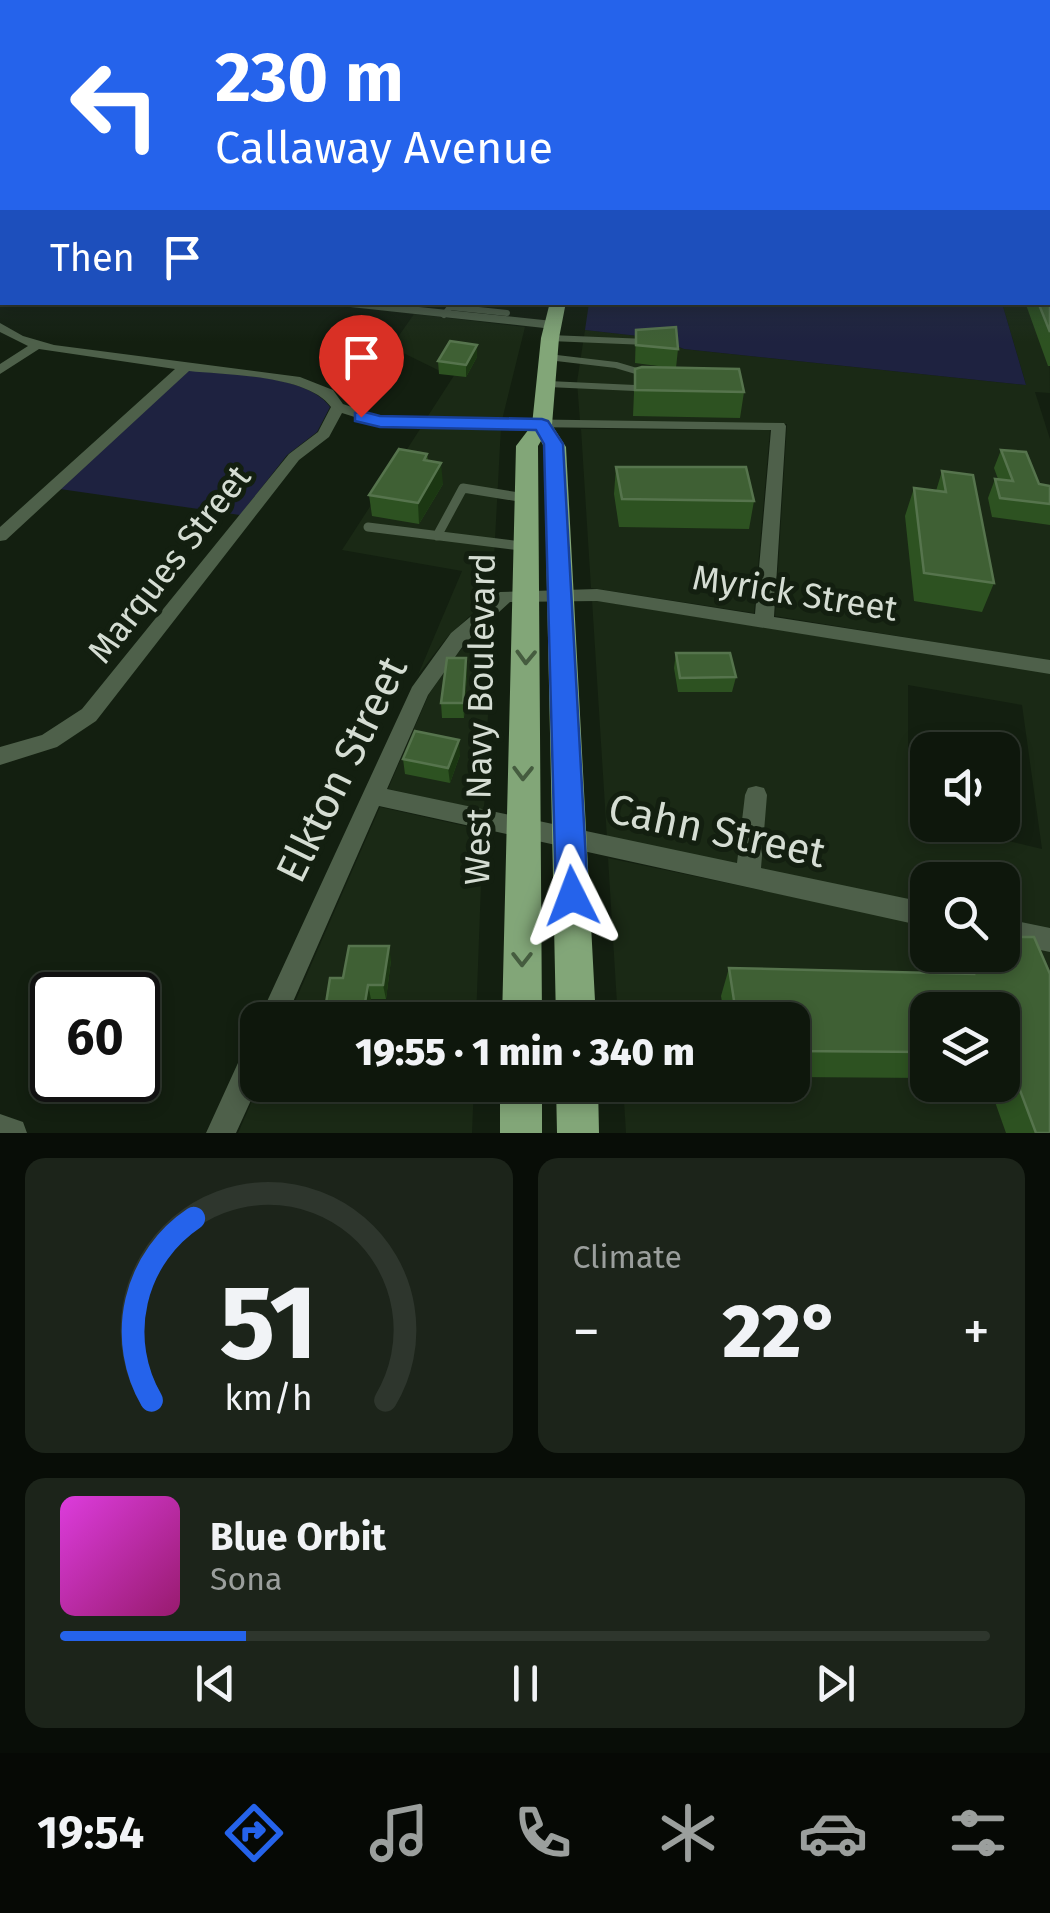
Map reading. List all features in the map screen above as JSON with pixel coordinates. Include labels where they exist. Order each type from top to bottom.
[{"type":"main road","name":"West Navy Boulevard","points":[[557,305],[542,424],[527,446],[529,547],[545,593],[569,840],[575,1002]]},
{"type":"main road","name":"West Navy Boulevard","points":[[522,1002],[522,828],[555,447],[542,424]]},
{"type":"main road","points":[[521,1102],[521,1133]]},
{"type":"main road","points":[[577,1102],[578,1133]]},
{"type":"street","points":[[394,306],[444,315],[505,317],[550,340]]},
{"type":"street","points":[[0,327],[38,345],[300,381],[328,393],[338,407],[380,421]]},
{"type":"street","points":[[0,370],[38,345]]},
{"type":"street","points":[[0,536],[186,366]]},
{"type":"street","name":"Marques Street","points":[[0,756],[37,746],[70,729],[103,700],[294,457],[324,434],[338,407]]},
{"type":"street","points":[[324,434],[380,421],[779,426],[764,620]]},
{"type":"street","name":"Myrick Street","points":[[545,593],[764,620],[1050,667]]},
{"type":"street","name":"Elkton Street","points":[[280,1002],[418,692],[445,653],[498,600],[545,593]]},
{"type":"street","points":[[748,878],[756,795]]},
{"type":"street","name":"Cahn Street","points":[[372,796],[910,911]]},
{"type":"street","points":[[1020,934],[1050,940]]},
{"type":"street","points":[[220,1133],[240,1090]]},
{"type":"street","points":[[0,1129],[12,1133]]},
{"type":"lane","points":[[505,317],[513,305]]},
{"type":"lane","points":[[550,340],[653,342]]},
{"type":"lane","points":[[550,340],[643,373]]},
{"type":"lane","points":[[545,384],[635,388]]},
{"type":"lane","points":[[436,536],[463,488],[528,498]]},
{"type":"lane","points":[[368,527],[529,547]]},
{"type":"shaded area","points":[[589,305],[1003,305],[1026,385],[684,349],[656,338],[585,330]]},
{"type":"shaded area","points":[[1003,305],[1049,305],[1050,393],[1035,392],[1050,439],[1050,661],[775,616],[787,424],[580,421],[577,382],[585,330],[656,338],[684,349],[1026,385]]},
{"type":"shaded area","points":[[414,314],[525,327],[502,420],[426,419],[455,374],[442,372],[391,347]]},
{"type":"shaded area","points":[[189,370],[285,382],[319,396],[330,407],[317,432],[287,455],[240,515],[60,489]]},
{"type":"shaded area","points":[[422,426],[501,427],[492,596],[449,635],[418,675],[462,571],[342,550]]},
{"type":"shaded area","points":[[581,429],[770,430],[754,613],[591,588]]},
{"type":"shaded area","points":[[592,600],[1050,673],[1050,929],[1020,923],[1020,862],[910,862],[910,900],[607,838]]},
{"type":"shaded area","points":[[492,618],[484,810],[388,789],[429,694],[455,656]]},
{"type":"shaded area","points":[[380,807],[483,830],[477,1002],[295,1002]]},
{"type":"shaded area","points":[[608,858],[910,921],[910,972],[1020,972],[1020,945],[1050,951],[1050,1133],[626,1133],[624,1102],[810,1102],[810,1002],[617,1002]]},
{"type":"shaded area","points":[[252,1102],[473,1102],[472,1133],[238,1133]]},
{"type":"building","points":[[1039,305],[1050,305],[1050,332]]},
{"type":"building","points":[[676,327],[678,349],[636,345],[636,330]]},
{"type":"building","points":[[450,341],[477,345],[466,365],[438,361]]},
{"type":"building","points":[[635,369],[739,369],[744,392],[635,390]]},
{"type":"building","points":[[399,449],[427,454],[424,460],[441,463],[418,503],[369,495]]},
{"type":"building","points":[[1001,450],[1026,452],[1039,484],[1050,486],[1050,504],[1000,498],[995,479],[1013,481]]},
{"type":"building","points":[[616,467],[746,467],[754,501],[622,499]]},
{"type":"building","points":[[942,471],[973,475],[994,583],[924,573],[914,488],[946,492]]},
{"type":"building","points":[[676,653],[730,653],[736,677],[680,678]]},
{"type":"building","points":[[447,658],[466,658],[463,703],[441,703]]},
{"type":"building","points":[[415,731],[459,740],[448,768],[403,759]]},
{"type":"building","points":[[1020,937],[1034,937],[1050,974],[1050,1133],[1036,1133],[1020,1090],[1020,992],[910,992],[910,1052],[810,1051],[810,1002],[734,1002],[729,968],[1020,972]]},
{"type":"building","points":[[349,946],[389,946],[383,985],[368,985],[365,1002],[326,1002],[330,978],[343,978]]},
{"type":"route","points":[[361,417],[380,421],[542,424],[554,444],[572,896]]}]
